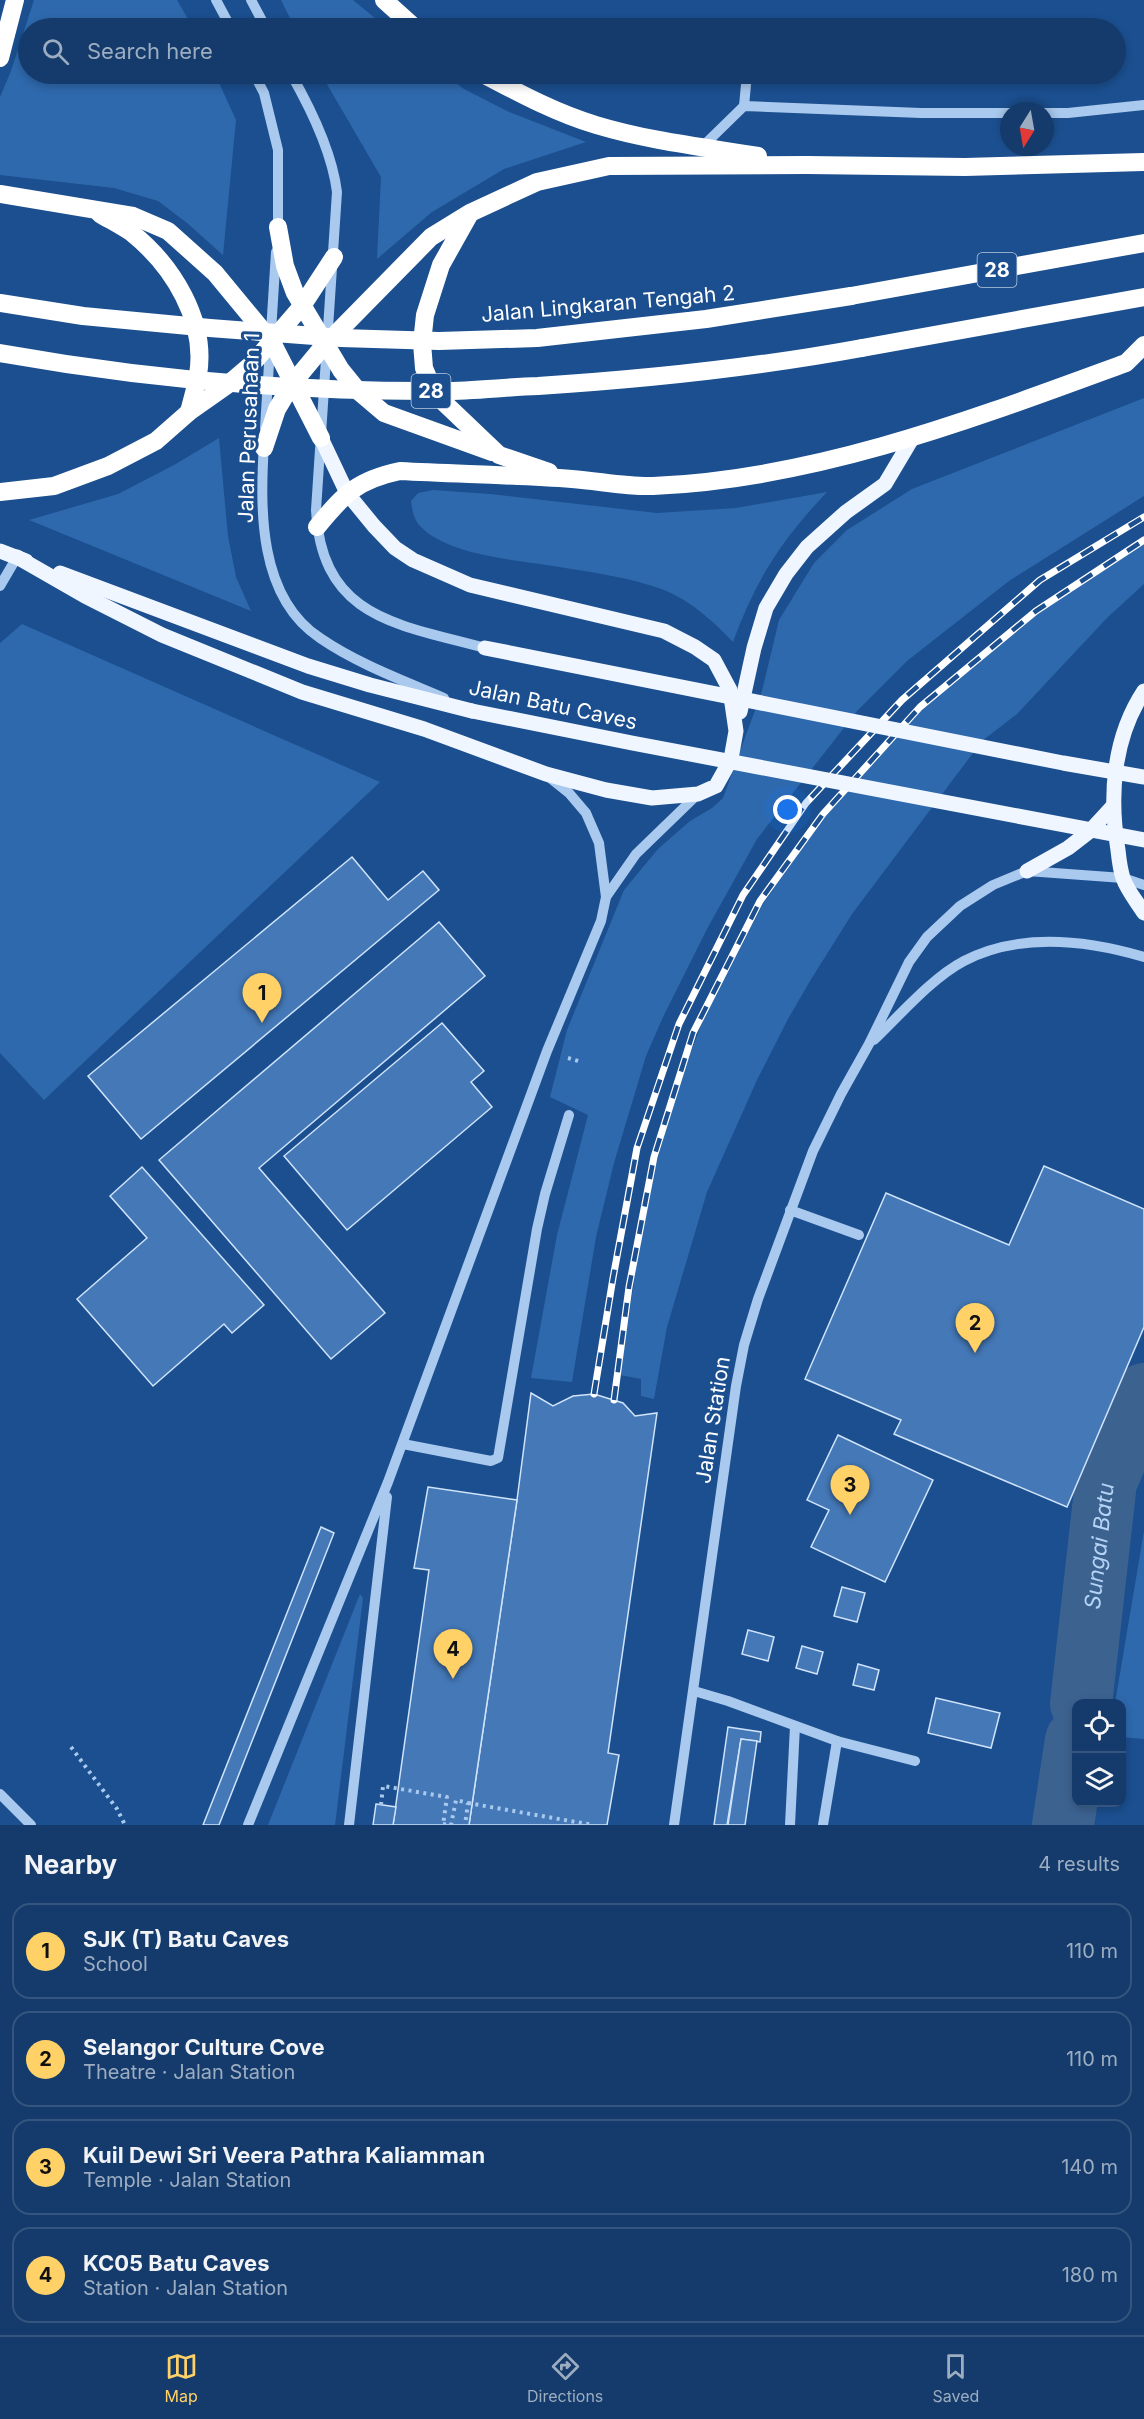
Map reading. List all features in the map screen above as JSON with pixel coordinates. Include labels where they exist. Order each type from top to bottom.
[{"type":"highway","points":[[0,58],[15,0]]},
{"type":"highway","points":[[384,0],[404,18]]},
{"type":"highway","points":[[502,84],[535,101],[593,124],[647,139],[807,165]]},
{"type":"highway","points":[[264,448],[277,409],[292,384],[326,345],[431,237],[470,213],[537,182],[609,166],[965,167],[1144,162]]},
{"type":"highway","points":[[0,194],[133,216],[168,231],[189,247],[214,273],[272,342],[321,438]]},
{"type":"highway","points":[[88,207],[131,233],[158,260],[185,298],[194,321],[198,344],[198,374],[189,412]]},
{"type":"highway","points":[[470,213],[441,265],[425,315],[422,343],[424,368],[435,394],[499,455]]},
{"type":"highway","points":[[278,227],[285,266],[302,306],[341,370],[358,391],[384,413],[570,479]]},
{"type":"highway","name":"Jalan Lingkaran Tengah 2","points":[[0,303],[83,316],[341,338],[439,341],[549,337],[736,315],[1144,243]]},
{"type":"highway","points":[[0,492],[54,486],[108,466],[156,441],[189,412],[226,386],[253,363],[302,306],[334,256]]},
{"type":"highway","name":"28","points":[[0,353],[77,367],[206,381],[317,389],[444,391],[635,380],[775,364],[1144,297]]},
{"type":"highway","points":[[317,526],[347,493],[358,485],[381,475],[400,471],[570,479],[652,486],[750,477],[828,461],[913,437],[1126,363],[1144,345]]},
{"type":"main road","points":[[17,557],[85,596],[162,635],[302,692],[424,729],[546,774],[606,790],[651,798],[698,794],[716,786],[731,759],[757,638],[766,608],[781,583],[807,547],[846,512],[885,484],[913,437]]},
{"type":"main road","points":[[321,438],[347,493],[395,548],[413,560],[470,585],[664,631],[695,646],[714,660],[730,690],[736,731]]},
{"type":"main road","name":"Jalan Batu Caves","points":[[0,551],[308,666],[370,685],[472,711],[1144,840]]},
{"type":"main road","name":"Jalan Batu Caves","points":[[485,648],[1052,761],[1144,777]]},
{"type":"main road","points":[[1144,691],[1125,724],[1118,752],[1113,806],[1123,878],[1144,913]]},
{"type":"main road","points":[[1026,871],[1068,848],[1090,831],[1113,806]]},
{"type":"street","points":[[216,0],[226,18]]},
{"type":"street","points":[[250,0],[260,18]]},
{"type":"street","name":"Jalan Perusahaan 1","points":[[259,84],[264,93],[278,150],[278,227],[262,501],[269,564],[283,596],[299,620],[319,638],[362,663],[472,711]]},
{"type":"street","points":[[297,84],[335,180],[337,192],[326,345],[317,526],[324,559],[333,577],[347,594],[364,607],[404,626],[485,648]]},
{"type":"street","points":[[702,147],[744,106],[746,84]]},
{"type":"street","points":[[1054,113],[1144,105]]},
{"type":"street","points":[[744,106],[921,113],[1000,113]]},
{"type":"street","points":[[0,586],[17,557]]},
{"type":"street","points":[[248,1825],[403,1444],[547,1051],[601,921],[606,897],[599,843],[586,813],[569,793],[546,774]]},
{"type":"street","points":[[606,897],[636,854],[698,794]]},
{"type":"street","name":"Jalan Station","points":[[674,1825],[736,1386],[744,1345],[790,1210],[813,1151],[841,1094],[869,1044],[909,962],[927,937],[960,906],[993,885],[1026,871],[1123,878],[1144,885]]},
{"type":"street","name":"Jalan Station","points":[[869,1044],[927,989],[963,962],[1000,947],[1034,942],[1070,942],[1108,946],[1144,957]]},
{"type":"street","points":[[403,1444],[491,1461],[498,1458],[544,1194],[569,1115]]},
{"type":"street","points":[[790,1210],[859,1235]]},
{"type":"street","points":[[349,1825],[388,1482]]},
{"type":"street","points":[[694,1691],[837,1741],[915,1761]]},
{"type":"street","points":[[790,1825],[795,1726]]},
{"type":"street","points":[[823,1825],[837,1741]]},
{"type":"street","points":[[0,1794],[31,1825]]},
{"type":"path","points":[[71,1747],[117,1809],[125,1825]]},
{"type":"path","points":[[381,1805],[383,1786],[447,1797],[443,1824],[452,1825],[456,1800],[593,1825]]},
{"type":"path","points":[[465,1825],[468,1803]]},
{"type":"shaded area","points":[[34,0],[177,0],[187,18],[28,18]]},
{"type":"shaded area","points":[[281,0],[353,0],[375,18],[290,18]]},
{"type":"shaded area","points":[[18,49],[18,84],[220,84],[236,120],[223,255],[158,201],[114,188],[0,175],[0,97]]},
{"type":"shaded area","points":[[327,84],[457,84],[507,111],[586,142],[504,169],[432,212],[377,259],[381,177]]},
{"type":"shaded area","points":[[1144,398],[1144,496],[1009,581],[907,661],[858,710],[757,839],[707,929],[646,1056],[614,1163],[596,1237],[572,1382],[531,1378],[557,1235],[588,1115],[550,1097],[567,1030],[624,890],[658,849],[690,821],[712,808],[723,798],[762,691],[779,620],[814,563],[847,530],[912,489]]},
{"type":"shaded area","points":[[219,438],[228,536],[236,577],[251,611],[29,520],[118,494]]},
{"type":"shaded area","points":[[433,490],[490,494],[657,513],[736,508],[827,492],[810,510],[771,562],[751,599],[733,642],[701,612],[664,590],[609,575],[482,555],[447,544],[420,526],[413,511],[411,501],[418,493]]},
{"type":"shaded area","points":[[1144,542],[1144,584],[1107,618],[1017,714],[982,741],[852,914],[810,981],[757,1080],[707,1192],[667,1327],[654,1399],[641,1396],[641,1379],[620,1375],[651,1183],[679,1083],[705,1015],[763,904],[819,823],[917,714],[1041,610]]},
{"type":"shaded area","points":[[22,624],[380,782],[44,1100],[0,1053],[0,643]]},
{"type":"shaded area","points":[[1144,1531],[1144,1739],[1126,1737],[1126,1699],[1116,1699]]},
{"type":"shaded area","points":[[360,1594],[363,1598],[335,1825],[268,1825]]},
{"type":"building","points":[[352,857],[388,900],[423,871],[439,890],[141,1139],[88,1076]]},
{"type":"building","points":[[439,922],[485,976],[259,1168],[385,1313],[331,1359],[159,1160]]},
{"type":"building","points":[[442,1023],[484,1071],[471,1082],[492,1107],[347,1230],[284,1156]]},
{"type":"building","points":[[1044,1166],[1144,1209],[1144,1327],[1067,1507],[894,1434],[901,1420],[805,1379],[886,1193],[1009,1245]]},
{"type":"building","points":[[142,1167],[264,1305],[232,1333],[224,1324],[153,1386],[77,1299],[147,1238],[110,1196]]},
{"type":"building","points":[[531,1393],[553,1406],[573,1396],[594,1394],[623,1403],[635,1416],[657,1413],[608,1753],[619,1755],[607,1825],[469,1825]]},
{"type":"building","points":[[838,1435],[933,1480],[885,1582],[811,1547],[829,1510],[807,1500]]},
{"type":"building","points":[[428,1487],[517,1500],[469,1825],[393,1825],[429,1570],[414,1568]]},
{"type":"building","points":[[321,1527],[334,1533],[219,1825],[203,1825]]},
{"type":"building","points":[[842,1587],[865,1593],[857,1622],[834,1616]]},
{"type":"building","points":[[748,1630],[774,1637],[768,1661],[742,1654]]},
{"type":"building","points":[[802,1646],[823,1652],[817,1674],[796,1668]]},
{"type":"building","points":[[858,1664],[879,1670],[874,1690],[853,1685]]},
{"type":"building","points":[[936,1698],[1000,1713],[991,1748],[928,1733]]},
{"type":"building","points":[[728,1727],[761,1732],[760,1742],[741,1739],[727,1825],[714,1825]]},
{"type":"building","points":[[741,1739],[757,1741],[745,1825],[728,1825]]},
{"type":"building","points":[[376,1804],[396,1807],[393,1825],[373,1825]]},
{"type":"waterway","name":"Sungai Batu","points":[[1082,1699],[1106,1482],[1144,1394]]},
{"type":"waterway","name":"Sungai Batu","points":[[1063,1825],[1074,1753]]},
{"type":"railway","points":[[594,1394],[637,1148],[679,1024],[743,895],[806,803],[902,700],[1040,580],[1144,517]]},
{"type":"railway","points":[[614,1400],[629,1287],[654,1157],[693,1033],[760,901],[823,814],[920,707],[1036,611],[1144,540]]},
{"type":"place","name":"SJK (T) Batu Caves","points":[[262,1023]]},
{"type":"place","name":"Selangor Culture Cove","points":[[975,1353]]},
{"type":"place","name":"Kuil Dewi Sri Veera Pathra Kaliamman","points":[[850,1515]]},
{"type":"place","name":"KC05 Batu Caves","points":[[453,1679]]}]
